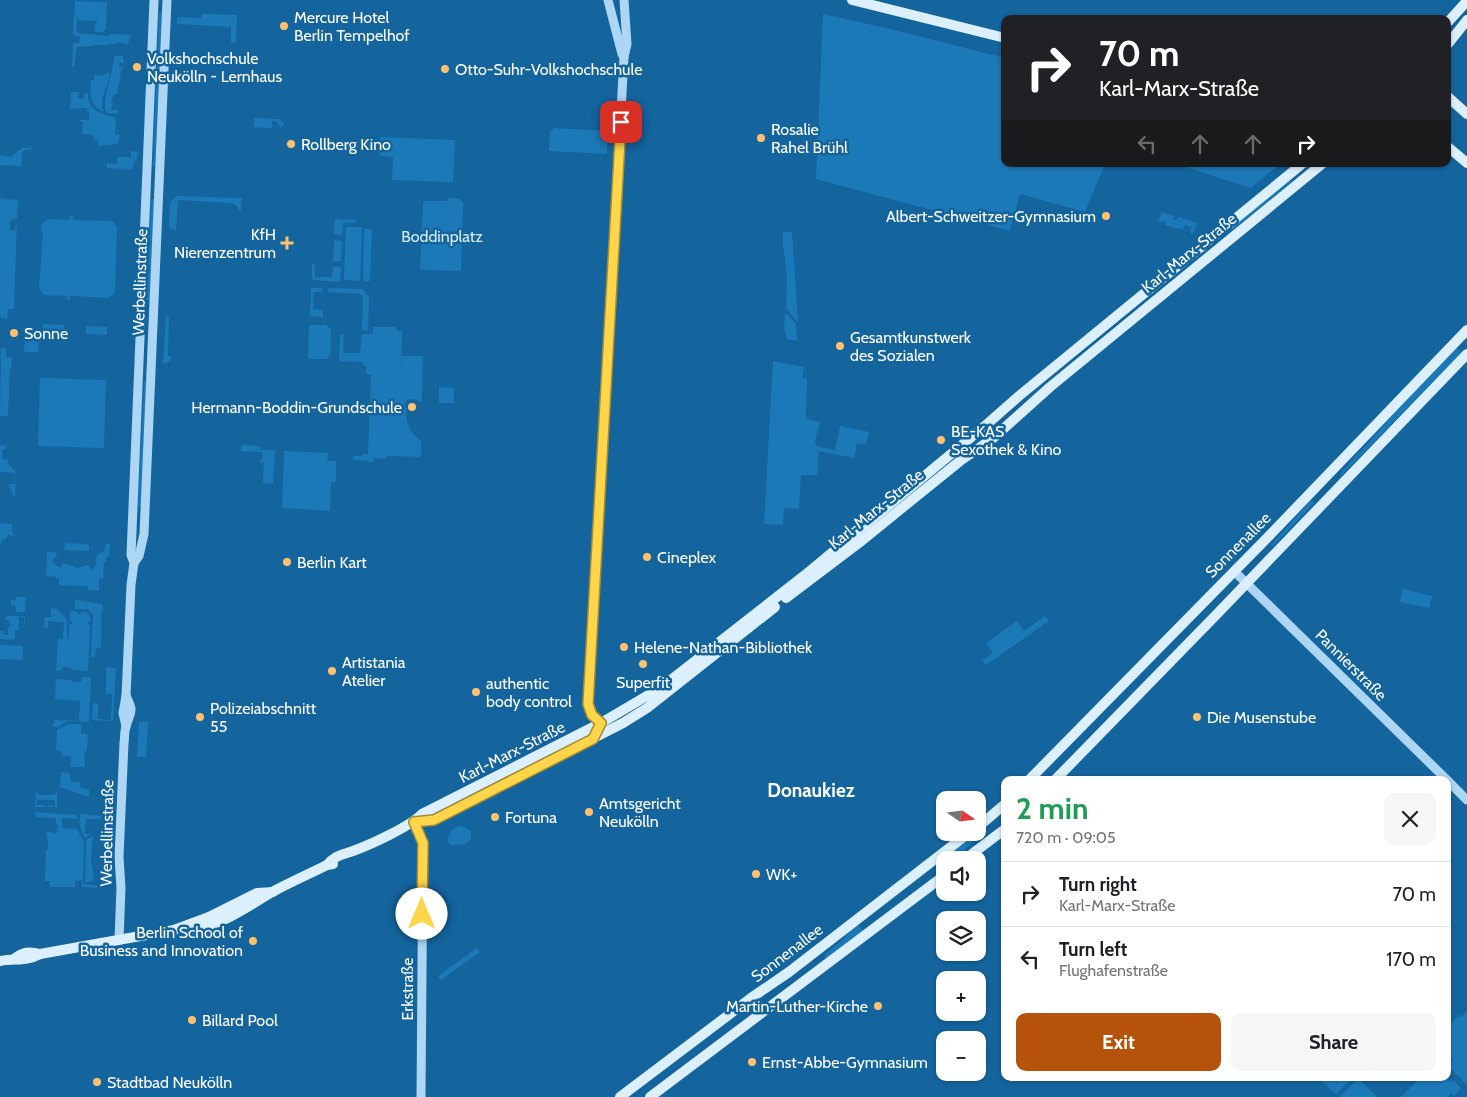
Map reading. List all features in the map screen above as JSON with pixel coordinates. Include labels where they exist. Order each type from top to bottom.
[{"type":"main road","points":[[852,0],[1001,37]]},
{"type":"main road","points":[[1451,19],[1467,1]]},
{"type":"main road","points":[[1451,40],[1467,20]]},
{"type":"main road","points":[[1451,100],[1467,114]]},
{"type":"main road","points":[[1451,150],[1467,164]]},
{"type":"main road","name":"Karl-Marx-Straße","points":[[414,822],[434,820],[624,723],[650,706],[809,576],[1019,396],[1298,167]]},
{"type":"main road","name":"Karl-Marx-Straße","points":[[0,961],[14,959],[22,953],[29,951],[40,954],[174,930],[197,930],[204,928],[327,865],[341,860],[353,851],[414,822],[422,814],[601,723],[662,687],[809,576],[860,542],[960,461],[992,439],[1050,387],[1318,167]]},
{"type":"main road","name":"Sonnenallee","points":[[1033,776],[1467,330]]},
{"type":"main road","name":"Sonnenallee","points":[[1059,776],[1467,354]]},
{"type":"main road","points":[[1210,595],[1223,608]]},
{"type":"main road","points":[[593,739],[601,723],[624,723]]},
{"type":"main road","points":[[986,820],[1001,807]]},
{"type":"main road","points":[[976,851],[1001,832]]},
{"type":"main road","name":"Sonnenallee","points":[[620,1097],[751,998],[774,983],[958,841]]},
{"type":"main road","name":"Sonnenallee","points":[[650,1097],[936,882]]},
{"type":"street","points":[[608,0],[624,57]]},
{"type":"street","points":[[601,723],[592,715],[588,704],[624,57],[627,44],[624,0]]},
{"type":"street","points":[[154,4],[166,4]]},
{"type":"street","name":"Werbellinstraße","points":[[134,563],[131,555],[154,4]]},
{"type":"street","name":"Werbellinstraße","points":[[119,940],[121,888],[119,857],[126,726],[131,716],[131,706],[126,696],[130,585],[134,563],[139,556],[144,539],[166,4]]},
{"type":"street","points":[[147,181],[159,183]]},
{"type":"street","points":[[142,309],[154,309]]},
{"type":"street","points":[[139,372],[152,373]]},
{"type":"street","points":[[133,521],[145,521]]},
{"type":"street","name":"Pannierstraße","points":[[1234,571],[1443,776]]},
{"type":"street","name":"Pannierstraße","points":[[1451,784],[1467,800]]},
{"type":"street","name":"Erkstraße","points":[[414,822],[423,843],[421,1097]]},
{"type":"green space","points":[[75,1],[107,2],[106,29],[103,32],[95,32],[94,26],[97,19],[95,21],[78,20],[77,16],[76,30],[78,33],[109,36],[110,34],[131,35],[128,44],[117,42],[117,44],[77,47],[74,67],[72,67],[73,43],[79,43],[80,36],[73,35]]},
{"type":"green space","points":[[159,13],[162,13],[155,166],[153,166]]},
{"type":"green space","points":[[202,14],[237,15],[236,43],[231,43],[231,27],[177,24],[177,17],[201,18]]},
{"type":"green space","points":[[823,14],[1001,57],[1001,167],[1104,167],[1085,212],[1020,194],[1010,231],[816,179]]},
{"type":"green space","points":[[114,56],[123,56],[124,61],[124,63],[119,63],[119,67],[123,67],[120,83],[117,94],[114,94],[112,97],[111,103],[113,103],[111,110],[118,110],[118,114],[107,113],[105,108]]},
{"type":"green space","points":[[108,72],[110,75],[102,100],[104,112],[91,99],[91,80],[94,80],[94,74],[102,76]]},
{"type":"green space","points":[[71,92],[79,92],[78,98],[84,99],[84,93],[88,93],[88,99],[95,110],[116,119],[115,135],[120,135],[118,144],[98,146],[98,141],[94,140],[94,135],[82,134],[83,122],[80,120],[89,120],[89,112],[87,108],[70,109]]},
{"type":"green space","points":[[254,118],[279,119],[285,124],[281,128],[276,121],[272,121],[272,128],[254,127]]},
{"type":"green space","points":[[553,128],[608,131],[607,154],[549,151],[550,131],[553,131]]},
{"type":"green space","points":[[381,137],[455,140],[453,182],[392,180],[393,157],[380,156]]},
{"type":"green space","points":[[32,147],[31,150],[24,150],[22,153],[21,166],[0,165],[0,155],[11,157],[22,148]]},
{"type":"green space","points":[[131,151],[138,152],[137,159],[131,170],[107,168],[107,163],[117,164],[117,157],[131,157]]},
{"type":"green space","points":[[1185,167],[1276,167],[1251,188]]},
{"type":"green space","points":[[1291,180],[1233,230],[1231,228]]},
{"type":"green space","points":[[177,196],[242,198],[241,210],[232,203],[178,200],[176,230],[169,229],[170,202]]},
{"type":"green space","points":[[0,198],[16,199],[18,203],[17,219],[13,219],[10,222],[10,230],[15,231],[17,221],[14,309],[8,309],[7,319],[1,318],[0,315]]},
{"type":"green space","name":"Boddinplatz","points":[[449,198],[459,199],[463,203],[461,270],[422,270],[420,268],[423,203],[425,201],[446,201]]},
{"type":"green space","points":[[151,199],[154,199],[150,300],[147,300]]},
{"type":"green space","points":[[1162,212],[1174,216],[1173,219],[1176,220],[1178,217],[1197,223],[1193,234],[1190,233],[1191,227],[1185,225],[1183,230],[1165,225],[1166,222],[1158,222]]},
{"type":"green space","points":[[70,216],[73,216],[74,220],[112,221],[117,227],[115,292],[109,298],[70,296],[70,300],[67,300],[67,296],[44,295],[39,289],[42,224],[48,219],[70,220]]},
{"type":"green space","points":[[335,219],[356,220],[356,223],[343,223],[342,235],[334,234]]},
{"type":"green space","points":[[346,227],[362,227],[360,281],[344,280]]},
{"type":"green space","points":[[364,229],[372,229],[370,281],[363,281]]},
{"type":"green space","points":[[783,232],[792,232],[798,322],[786,308],[787,277]]},
{"type":"green space","points":[[334,240],[342,241],[341,261],[333,261]]},
{"type":"green space","points":[[312,264],[315,264],[315,277],[332,277],[333,267],[341,267],[340,282],[312,280]]},
{"type":"green space","points":[[311,288],[322,288],[322,292],[314,292],[313,309],[323,310],[323,317],[310,316]]},
{"type":"green space","points":[[328,288],[363,289],[369,298],[368,331],[362,330],[363,297],[360,294],[328,292]]},
{"type":"green space","points":[[787,314],[796,324],[797,341],[787,339],[784,328],[785,315]]},
{"type":"green space","points":[[166,316],[169,317],[168,356],[171,356],[171,360],[163,365]]},
{"type":"green space","points":[[43,324],[64,325],[64,333],[43,332]]},
{"type":"green space","points":[[309,325],[326,325],[331,330],[331,353],[327,359],[308,359]]},
{"type":"green space","points":[[86,326],[107,327],[107,335],[86,334]]},
{"type":"green space","points":[[373,327],[396,327],[397,331],[402,331],[401,385],[402,356],[423,356],[422,403],[409,400],[404,407],[407,408],[407,418],[413,434],[421,441],[421,457],[387,456],[386,459],[374,458],[374,462],[353,460],[353,456],[368,454],[371,375],[366,374],[366,366],[363,365],[363,362],[339,361],[340,334],[344,334],[343,353],[360,353],[362,334],[373,334]]},
{"type":"green space","points":[[25,338],[39,338],[38,352],[24,352]]},
{"type":"green space","points":[[1,348],[6,348],[6,357],[12,357],[8,416],[0,416]]},
{"type":"green space","points":[[1457,348],[1462,352],[1340,476],[1343,470],[1394,413]]},
{"type":"green space","points":[[773,361],[804,367],[802,378],[807,379],[806,419],[820,422],[815,442],[816,446],[835,450],[840,426],[869,432],[866,445],[857,443],[854,458],[819,451],[817,475],[801,475],[799,509],[784,508],[783,525],[764,524]]},
{"type":"green space","points":[[40,378],[106,380],[104,448],[38,446]]},
{"type":"green space","points":[[144,381],[146,381],[141,507],[138,507]]},
{"type":"green space","points":[[439,387],[454,388],[454,403],[439,403]]},
{"type":"green space","points":[[0,445],[7,446],[2,450],[2,459],[8,460],[7,462],[16,473],[0,472]]},
{"type":"green space","points":[[241,445],[260,446],[260,450],[275,450],[273,484],[263,483],[264,462],[259,462],[263,457],[262,452],[241,451]]},
{"type":"green space","points":[[284,451],[328,453],[327,461],[336,461],[336,482],[331,482],[330,511],[282,508]]},
{"type":"green space","points":[[16,474],[15,499],[9,484],[15,484]]},
{"type":"green space","points":[[1310,501],[1315,502],[1273,546],[1271,545]]},
{"type":"green space","points":[[0,523],[12,524],[12,534],[14,536],[8,534],[0,545]]},
{"type":"green space","points":[[65,543],[87,544],[89,551],[64,550]]},
{"type":"green space","points":[[105,544],[110,544],[109,557],[106,557],[106,562],[104,562],[103,579],[99,579],[99,591],[88,590],[88,587],[85,586],[59,585],[59,579],[46,576],[47,552],[56,552],[57,556],[52,560],[60,568],[64,563],[77,568],[88,565],[93,569],[97,564],[95,560],[98,554],[105,550]]},
{"type":"green space","points":[[1403,589],[1432,596],[1429,608],[1400,602]]},
{"type":"green space","points":[[16,597],[26,597],[25,612],[16,612],[15,605],[11,605],[11,600],[16,600]]},
{"type":"green space","points":[[75,600],[103,604],[103,611],[101,611],[101,647],[95,649],[95,657],[91,657],[93,615],[88,609],[75,609]]},
{"type":"green space","points":[[51,608],[57,609],[67,620],[67,639],[69,639],[69,624],[72,624],[72,621],[70,621],[70,611],[78,612],[78,614],[87,612],[90,616],[90,622],[87,625],[90,625],[88,671],[72,670],[72,668],[63,667],[62,670],[56,671],[58,639],[63,639],[64,622],[48,621],[48,628],[44,627],[45,617],[51,617]]},
{"type":"green space","points":[[19,616],[19,630],[15,630],[15,638],[12,640],[0,639],[0,631],[3,631],[4,635],[8,635],[9,620],[5,620],[5,617]]},
{"type":"green space","points":[[1045,616],[1049,621],[986,665],[982,660],[993,653],[986,643],[1017,621],[1024,631]]},
{"type":"green space","points":[[0,645],[23,646],[23,660],[0,659]]},
{"type":"green space","points":[[106,667],[116,668],[113,721],[92,720],[93,703],[98,704],[98,719],[111,720],[112,694],[106,694]]},
{"type":"green space","points":[[82,677],[91,677],[89,722],[68,721],[53,727],[54,720],[79,721],[80,701],[55,699],[56,679],[81,682]]},
{"type":"green space","points":[[139,722],[148,722],[146,757],[137,757]]},
{"type":"green space","points":[[69,724],[81,724],[81,734],[88,734],[87,750],[84,753],[85,767],[70,767],[71,756],[62,756],[62,752],[56,750],[57,730]]},
{"type":"green space","points":[[61,772],[70,774],[71,782],[80,782],[80,788],[89,789],[89,797],[60,787]]},
{"type":"green space","points":[[36,791],[39,795],[54,795],[57,792],[57,807],[47,807],[55,806],[55,800],[37,800],[37,805],[45,805],[45,807],[35,807]]},
{"type":"green space","points":[[34,812],[77,815],[77,819],[62,818],[62,828],[77,829],[84,842],[83,884],[96,885],[98,888],[82,887],[82,880],[75,881],[75,887],[50,887],[50,881],[45,881],[46,850],[48,849],[46,833],[47,831],[56,834],[58,825],[56,824],[56,818],[37,817]]},
{"type":"green space","points":[[80,814],[101,816],[101,819],[86,819],[85,834],[91,834],[85,838],[80,827]]},
{"type":"green space","points":[[459,826],[469,830],[471,839],[465,844],[451,845],[448,842],[449,834],[454,828]]},
{"type":"green space","points":[[93,836],[91,859],[94,880],[85,882],[86,840]]},
{"type":"green space","points":[[968,841],[975,841],[964,851],[954,851]]},
{"type":"green space","points":[[857,923],[863,931],[826,959],[824,955],[843,940]]},
{"type":"green space","points":[[477,948],[480,952],[441,980],[438,976]]},
{"type":"green space","points":[[1467,1011],[1466,1084],[1451,1069],[1453,1060],[1451,1060],[1451,1024],[1459,1015],[1461,1017]]},
{"type":"green space","points":[[1453,1080],[1461,1088],[1454,1096],[1451,1093],[1447,1097],[1401,1097],[1417,1081],[1451,1082]]},
{"type":"green space","points":[[1322,1081],[1349,1081],[1336,1094]]},
{"type":"green space","points":[[1355,1081],[1361,1081],[1377,1097],[1340,1097]]},
{"type":"place","name":"Mercure Hotel Berlin Tempelhof","points":[[284,26]]},
{"type":"place","name":"Volkshochschule Neukölln - Lernhaus","points":[[137,67]]},
{"type":"place","name":"Otto-Suhr-Volkshochschule","points":[[445,69]]},
{"type":"place","name":"Rosalie Rahel Brühl","points":[[761,138]]},
{"type":"place","name":"Rollberg Kino","points":[[291,144]]},
{"type":"place","name":"Albert-Schweitzer-Gymnasium","points":[[1106,216]]},
{"type":"place","name":"KfH Nierenzentrum","points":[[287,243]]},
{"type":"place","name":"Sonne","points":[[14,333]]},
{"type":"place","name":"Gesamtkunstwerk des Sozialen","points":[[840,346]]},
{"type":"place","name":"Hermann-Boddin-Grundschule","points":[[412,407]]},
{"type":"place","name":"BE-KAS Sexothek & Kino","points":[[941,440]]},
{"type":"place","name":"Cineplex","points":[[647,557]]},
{"type":"place","name":"Berlin Kart","points":[[287,562]]},
{"type":"place","name":"Helene-Nathan-Bibliothek","points":[[624,647]]},
{"type":"place","name":"Superfit","points":[[643,664]]},
{"type":"place","name":"Artistania Atelier","points":[[332,671]]},
{"type":"place","name":"authentic body control","points":[[476,692]]},
{"type":"place","name":"Polizeiabschnitt 55","points":[[200,717]]},
{"type":"place","name":"Die Musenstube","points":[[1197,717]]},
{"type":"place","name":"Amtsgericht Neukölln","points":[[589,812]]},
{"type":"place","name":"Fortuna","points":[[495,817]]},
{"type":"place","name":"WK+","points":[[756,874]]},
{"type":"place","name":"Berlin School of Business and Innovation","points":[[253,941]]},
{"type":"place","name":"Martin-Luther-Kirche","points":[[878,1006]]},
{"type":"place","name":"Billard Pool","points":[[192,1020]]},
{"type":"place","name":"Ernst-Abbe-Gymnasium","points":[[752,1062]]},
{"type":"place","name":"Stadtbad Neukölln","points":[[97,1082]]},
{"type":"district","name":"Donaukiez","points":[[811,790]]},
{"type":"route","points":[[422,914],[423,843],[414,822],[434,820],[593,739],[601,723],[592,715],[588,704],[621,122]]}]
